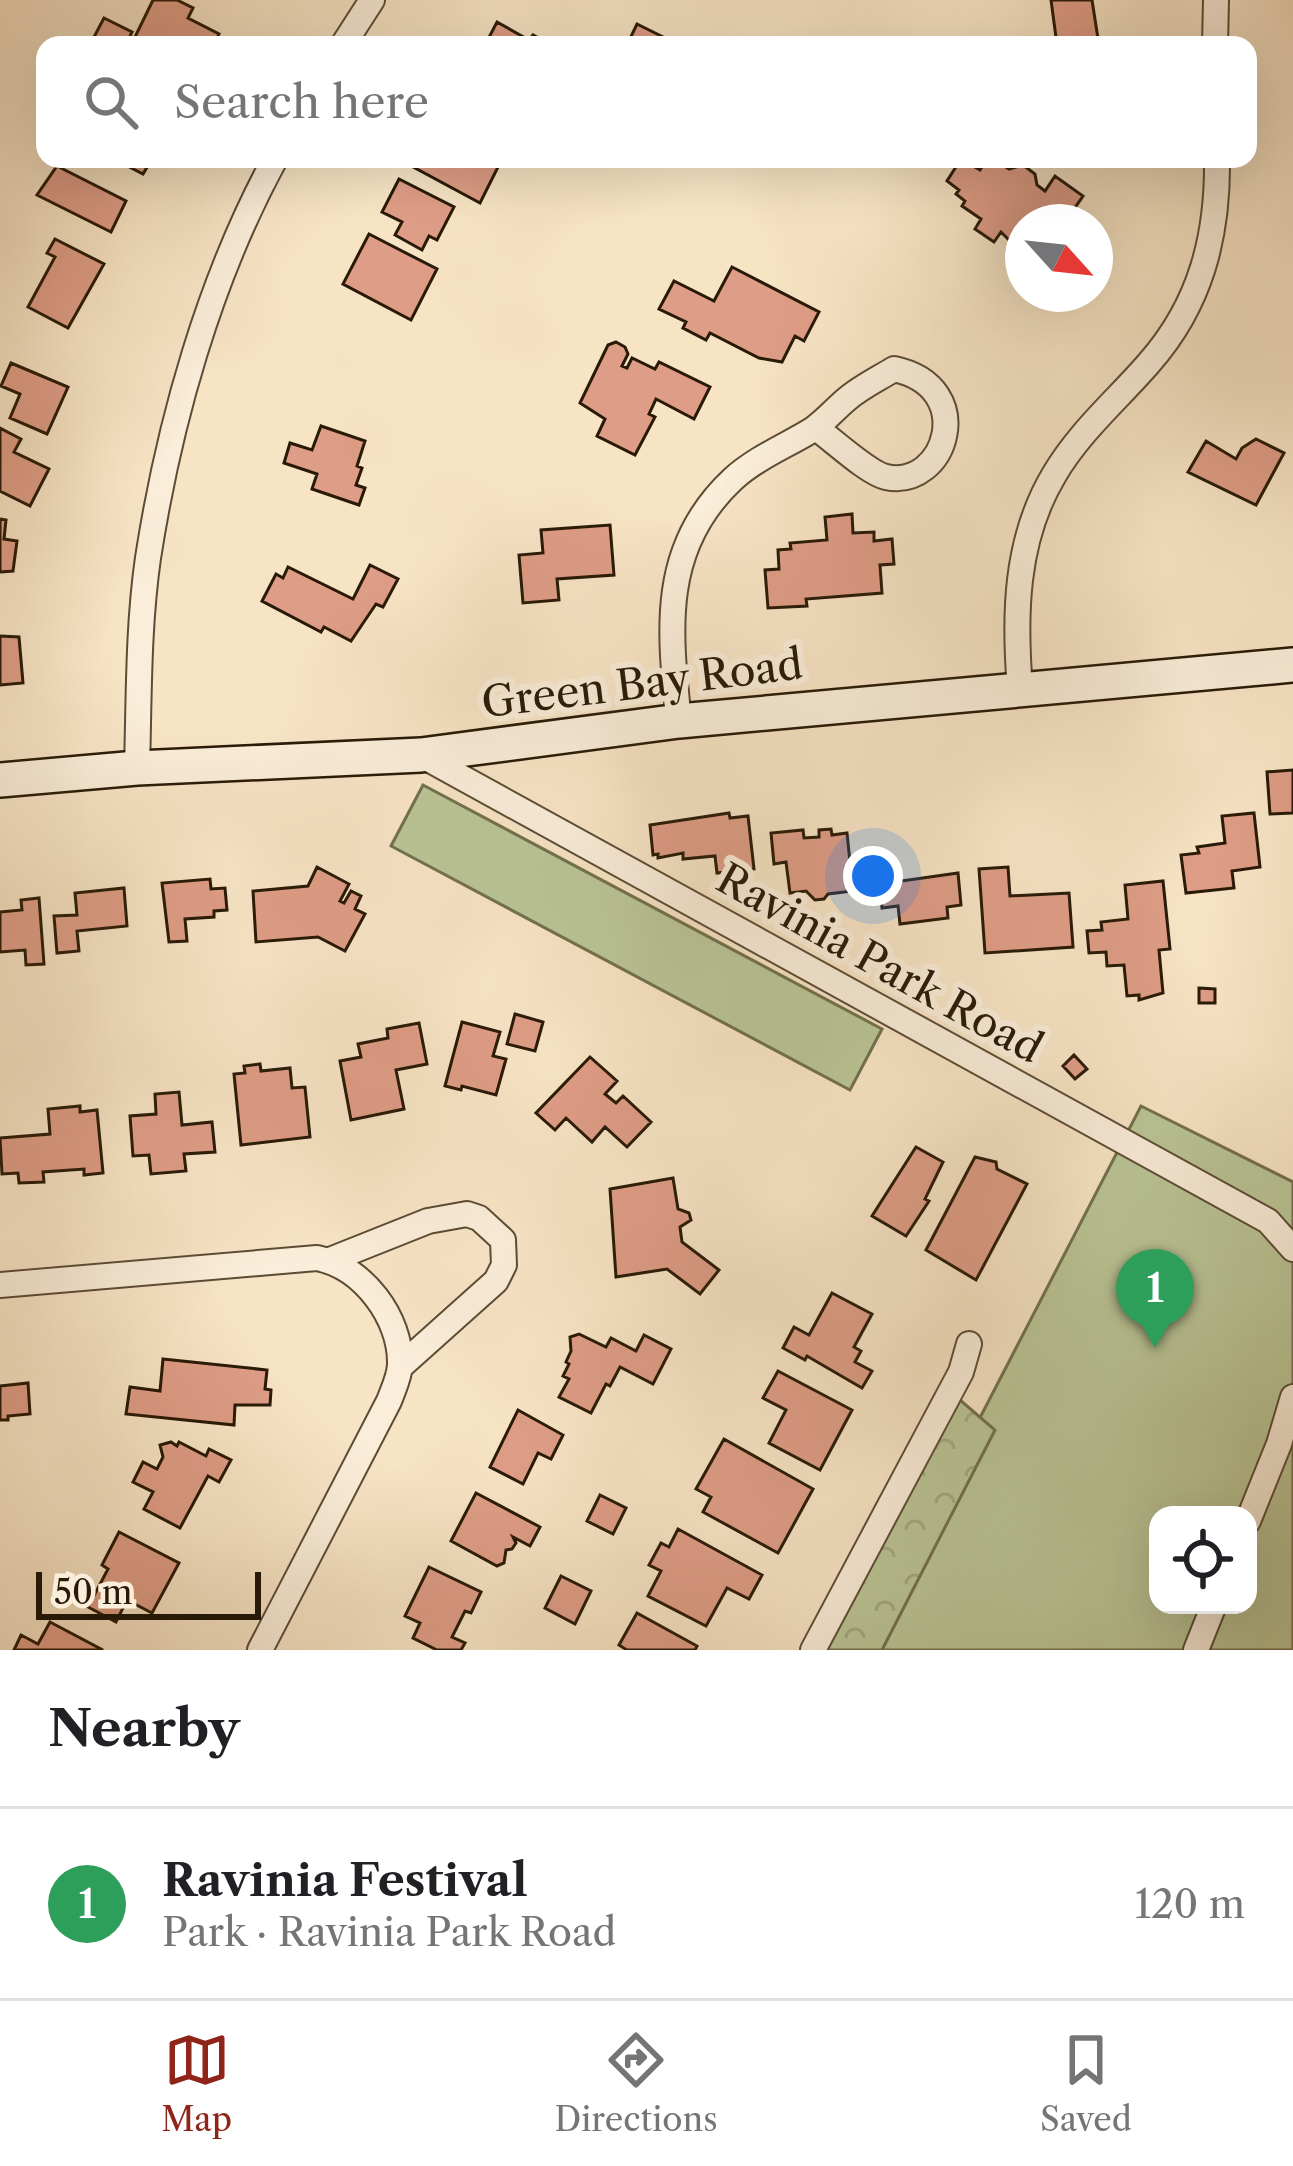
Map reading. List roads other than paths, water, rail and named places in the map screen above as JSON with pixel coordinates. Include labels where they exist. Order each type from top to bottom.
[{"type":"main road","name":"Green Bay Road","points":[[0,780],[136,768],[421,755],[679,721],[1293,665]]},
{"type":"street","points":[[349,36],[372,0]]},
{"type":"street","points":[[1215,36],[1216,0]]},
{"type":"street","points":[[136,768],[148,563],[163,481],[209,314],[271,168]]},
{"type":"street","points":[[1020,689],[1019,577],[1031,525],[1053,476],[1085,430],[1178,326],[1200,283],[1210,247],[1217,207],[1216,168]]},
{"type":"street","points":[[679,721],[671,649],[672,603],[686,539],[708,507],[735,478],[816,428],[850,395],[894,369],[928,383],[946,416],[946,434],[929,463],[899,478],[883,477],[816,428]]},
{"type":"street","name":"Ravinia Park Road","points":[[421,755],[1268,1221],[1293,1249]]},
{"type":"street","points":[[260,1650],[389,1401],[401,1366],[496,1281],[504,1265],[503,1240],[479,1218],[447,1216],[330,1260]]},
{"type":"street","points":[[0,1285],[330,1260],[370,1288],[392,1320],[401,1366]]},
{"type":"street","points":[[813,1650],[961,1372],[969,1344]]},
{"type":"street","points":[[1253,1506],[1293,1397]]},
{"type":"street","points":[[1196,1650],[1210,1614]]},
{"type":"place","name":"Ravinia Festival","points":[[1155,1348]]}]
